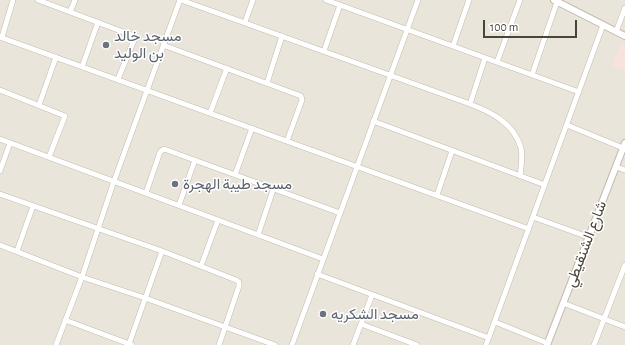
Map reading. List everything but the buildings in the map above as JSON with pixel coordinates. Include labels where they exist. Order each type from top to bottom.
[{"type":"street","points":[[13,0],[1,37],[529,229]]},
{"type":"street","points":[[38,0],[135,37],[118,79]]},
{"type":"street","points":[[70,12],[75,0]]},
{"type":"street","points":[[56,345],[82,277],[114,181],[163,45],[181,0],[470,104],[495,115],[510,128],[521,148],[522,158],[520,176]]},
{"type":"street","points":[[245,22],[252,0]]},
{"type":"street","points":[[326,0],[579,92]]},
{"type":"street","points":[[292,345],[418,0]]},
{"type":"street","points":[[453,46],[469,0]]},
{"type":"street","points":[[497,62],[520,0]]},
{"type":"street","points":[[532,75],[556,1],[625,36]]},
{"type":"street","points":[[324,51],[340,5]]},
{"type":"street","points":[[616,32],[625,8]]},
{"type":"street","points":[[82,67],[98,22]]},
{"type":"street","points":[[486,345],[603,25]]},
{"type":"street","points":[[266,83],[282,36]]},
{"type":"street","points":[[163,45],[299,94],[302,98],[287,141]]},
{"type":"street","points":[[39,105],[56,57]]},
{"type":"street","points":[[470,104],[486,58]]},
{"type":"street","points":[[210,113],[227,68]]},
{"type":"street","points":[[0,90],[65,116],[49,157]]},
{"type":"street","points":[[373,121],[545,185]]},
{"type":"street","points":[[567,125],[624,146]]},
{"type":"street","points":[[235,175],[252,128]]},
{"type":"street","points":[[0,139],[323,259]]},
{"type":"street","points":[[0,171],[10,143]]},
{"type":"street","name":"شارع الشنقيطي","points":[[547,344],[624,146]]},
{"type":"street","points":[[146,193],[161,150],[166,149],[340,213]]},
{"type":"street","points":[[437,195],[452,151]]},
{"type":"street","points":[[179,205],[195,160]]},
{"type":"street","points":[[616,167],[625,170]]},
{"type":"street","points":[[258,235],[274,190]]},
{"type":"street","points":[[0,194],[162,251],[239,282],[239,286],[219,345]]},
{"type":"street","points":[[17,252],[33,206]]},
{"type":"street","points":[[533,216],[588,237]]},
{"type":"street","points":[[201,266],[218,220]]},
{"type":"street","points":[[0,245],[82,277],[275,345]]},
{"type":"street","points":[[65,320],[130,344],[162,251]]},
{"type":"street","points":[[594,345],[624,273],[625,265]]},
{"type":"street","points":[[318,274],[489,338]]},
{"type":"street","points":[[353,345],[372,295]]},
{"type":"street","points":[[563,303],[625,327]]},
{"type":"street","points":[[495,322],[547,344]]},
{"type":"street","points":[[361,324],[418,345]]},
{"type":"shaded area","points":[[0,0],[625,0],[625,345],[0,345]]},
{"type":"shaded area","points":[[621,43],[625,44],[625,71],[612,66]]},
{"type":"place","name":"مسجد خالد بن الوليد","points":[[106,45]]},
{"type":"place","name":"مسجد طيبة الهجرة","points":[[175,184]]},
{"type":"place","name":"مسجد الشكريه","points":[[323,314]]}]
